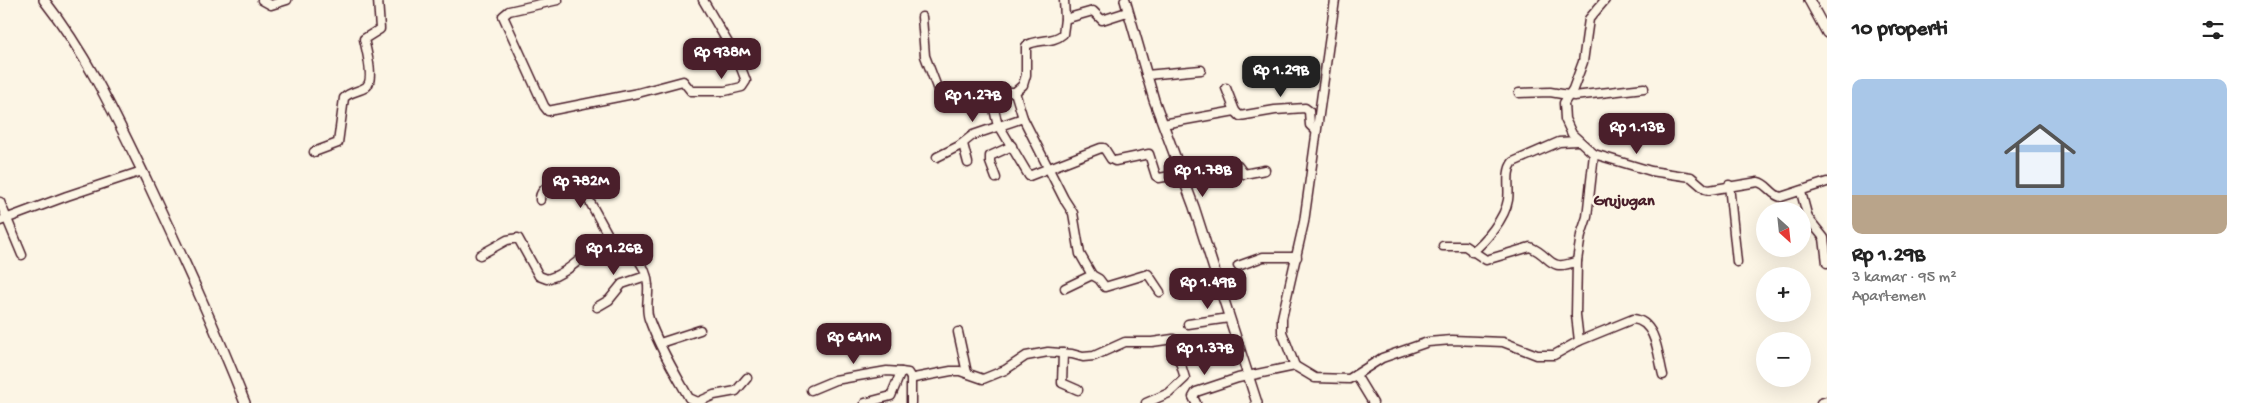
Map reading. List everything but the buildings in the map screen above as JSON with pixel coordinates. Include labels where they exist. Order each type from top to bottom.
[{"type":"street","points":[[44,0],[88,61],[200,293],[245,403]]},
{"type":"street","points":[[262,0],[272,5],[287,0]]},
{"type":"street","points":[[314,152],[338,143],[344,98],[350,93],[365,88],[369,82],[364,39],[380,29],[378,0]]},
{"type":"street","points":[[558,0],[509,11],[503,16],[544,106],[548,110],[638,93],[682,81],[690,90],[694,91],[726,91],[742,87],[746,81],[738,60],[703,0]]},
{"type":"street","points":[[922,17],[925,56],[938,90],[945,92],[1015,92],[1023,85],[1026,75],[1026,46],[1060,36],[1065,19],[1064,0]]},
{"type":"street","points":[[1125,0],[1146,75],[1194,207],[1229,318],[1250,376],[1257,403]]},
{"type":"street","points":[[1335,0],[1297,257],[1284,300],[1281,326],[1295,366],[1315,378],[1346,380],[1374,362],[1428,342],[1503,342],[1523,351],[1544,356],[1554,355],[1579,341],[1636,319],[1652,332],[1663,375]]},
{"type":"street","points":[[1605,0],[1589,19],[1582,62],[1564,102],[1564,114],[1577,141],[1594,154],[1651,171],[1690,177],[1705,189],[1758,182],[1763,183],[1772,193],[1781,198],[1827,182]]},
{"type":"street","points":[[1811,0],[1827,33]]},
{"type":"street","points":[[1065,19],[1093,11],[1102,20],[1127,12]]},
{"type":"street","points":[[1146,75],[1200,70]]},
{"type":"street","points":[[1226,88],[1237,115],[1244,117],[1275,110],[1305,108],[1309,111],[1310,125],[1316,131]]},
{"type":"street","points":[[1519,93],[1550,92],[1568,96],[1644,88]]},
{"type":"street","points":[[990,91],[993,112],[999,126],[1030,176],[1101,148],[1106,150],[1112,161],[1149,154],[1158,177],[1234,165],[1244,174],[1265,170]]},
{"type":"street","points":[[1015,92],[1022,118],[1066,204],[1072,208],[1080,254],[1092,275],[1099,279],[1105,287],[1148,274],[1160,292]]},
{"type":"street","points":[[1163,124],[1235,111]]},
{"type":"street","points":[[937,157],[963,144],[973,135],[1022,118]]},
{"type":"street","points":[[1472,252],[1484,240],[1504,211],[1508,198],[1510,166],[1513,162],[1559,142],[1577,141]]},
{"type":"street","points":[[963,144],[968,163]]},
{"type":"street","points":[[996,178],[990,162],[990,156],[1012,146]]},
{"type":"street","points":[[1579,341],[1576,315],[1577,261],[1580,235],[1588,209],[1594,154]]},
{"type":"street","points":[[3,220],[142,171]]},
{"type":"street","points":[[540,200],[540,193],[545,187],[573,182],[580,184],[607,233],[610,245]]},
{"type":"street","points":[[1729,185],[1737,262]]},
{"type":"street","points":[[1801,192],[1808,218],[1825,234],[1827,263]]},
{"type":"street","points":[[0,202],[3,220],[22,255]]},
{"type":"street","points":[[480,255],[507,240],[518,238],[526,249],[538,276],[547,279],[572,268],[592,250],[610,245],[621,246],[639,261],[646,276],[649,317],[660,343],[689,398],[692,401],[699,402],[714,395],[736,391],[747,378]]},
{"type":"street","points":[[1443,246],[1465,246],[1486,260],[1530,247],[1552,264],[1566,266],[1577,261]]},
{"type":"street","points":[[1238,266],[1263,257],[1297,257]]},
{"type":"street","points":[[1065,288],[1092,275]]},
{"type":"street","points":[[598,307],[609,300],[622,284],[646,276]]},
{"type":"street","points":[[1188,324],[1229,318]]},
{"type":"street","points":[[660,343],[700,330]]},
{"type":"street","points":[[958,332],[966,373]]},
{"type":"street","points":[[911,378],[952,371],[966,373],[983,379],[1005,370],[1026,356],[1063,353],[1083,357],[1094,356],[1125,342],[1152,342],[1172,339],[1185,378],[1169,393],[1146,403]]},
{"type":"street","points":[[1063,353],[1062,384],[1078,390]]},
{"type":"street","points":[[1196,403],[1193,397],[1196,392],[1238,378],[1295,366]]},
{"type":"street","points":[[812,390],[835,380],[887,371],[901,372],[908,373],[911,378],[911,403]]},
{"type":"street","points":[[865,403],[891,396],[901,372]]},
{"type":"street","points":[[1358,374],[1373,403]]},
{"type":"street","points":[[1821,403],[1827,401]]},
{"type":"district","name":"Grujugan","points":[[1624,199]]}]
